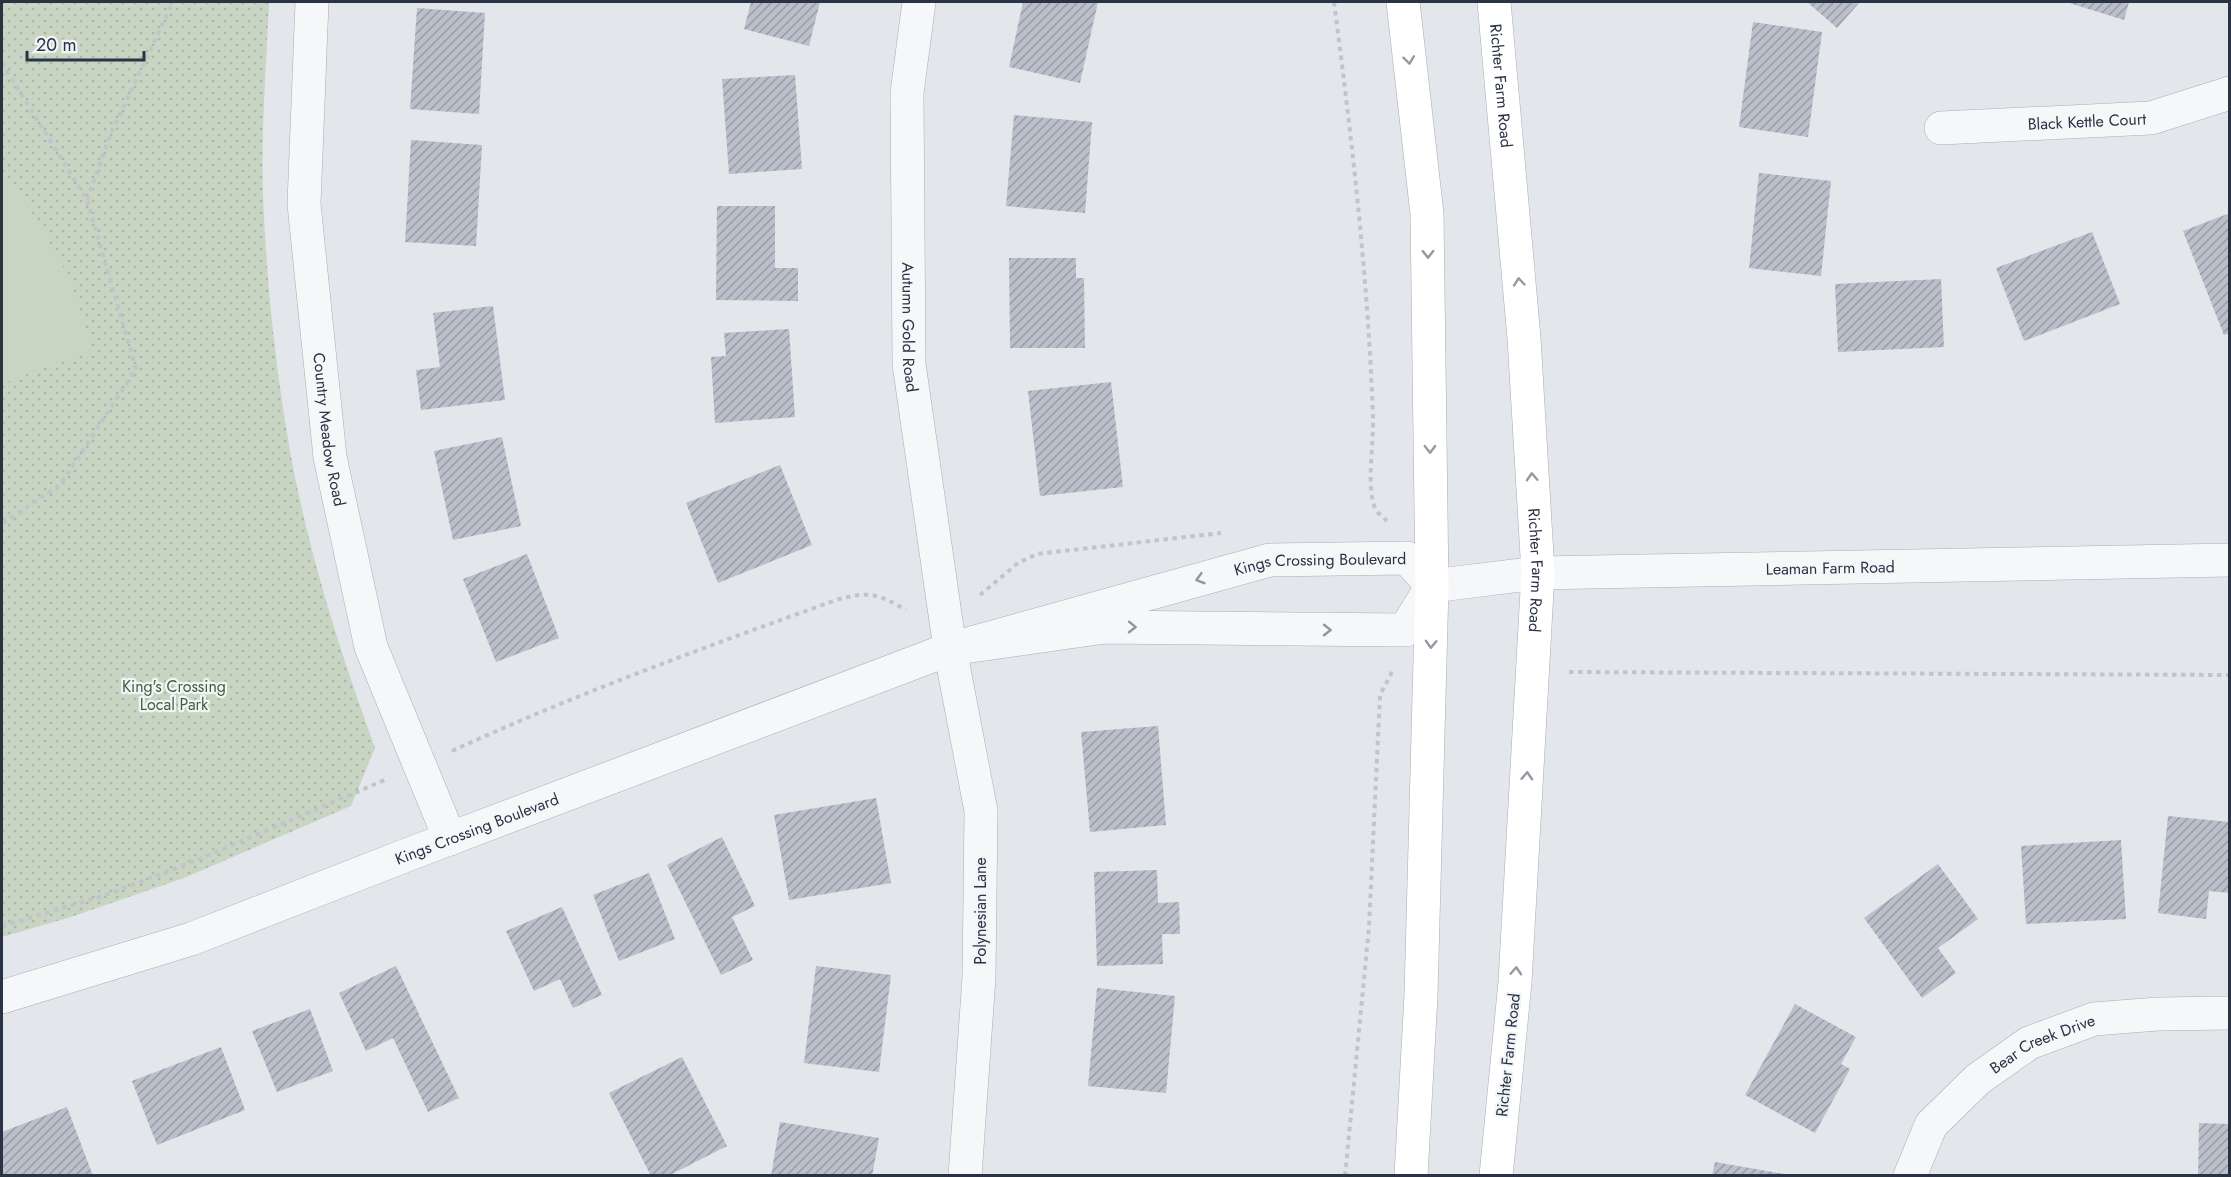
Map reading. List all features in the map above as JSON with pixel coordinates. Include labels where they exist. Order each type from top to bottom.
[{"type":"main road","points":[[1403,2],[1427,214],[1432,586],[1421,995],[1411,1176]]},
{"type":"main road","name":"Richter Farm Road","points":[[1494,2],[1524,338],[1538,573],[1515,982],[1496,1176]]},
{"type":"street","name":"Country Meadow Road","points":[[312,2],[304,204],[330,457],[371,647],[450,839]]},
{"type":"street","name":"Autumn Gold Road","points":[[919,2],[906,93],[909,364],[950,649]]},
{"type":"street","name":"Black Kettle Court","points":[[1941,128],[2151,118],[2229,93]]},
{"type":"street","name":"Kings Crossing Boulevard","points":[[2,997],[191,939],[950,649],[1270,560],[1407,558],[1432,586],[1405,630],[1105,627],[950,649]]},
{"type":"street","name":"Leaman Farm Road","points":[[1432,586],[1538,573],[2229,560]]},
{"type":"street","name":"Polynesian Lane","points":[[950,649],[981,811],[980,977],[965,1176]]},
{"type":"street","name":"Bear Creek Drive","points":[[1910,1176],[1931,1125],[1978,1079],[2029,1043],[2094,1019],[2158,1014],[2229,1013]]},
{"type":"path","points":[[87,200],[111,133],[173,2]]},
{"type":"path","points":[[2,63],[87,200],[136,369],[60,485],[2,524]]},
{"type":"path","points":[[1372,523],[1382,517]]},
{"type":"path","points":[[2,926],[106,895],[202,858],[363,788],[420,766],[506,726],[676,658],[839,599],[862,593],[883,597],[908,611],[944,609],[982,594],[1018,563],[1037,554],[1232,532]]},
{"type":"path","points":[[1533,672],[2229,675]]},
{"type":"green space","name":"King's Crossing Local Park","points":[[2,2],[269,2],[263,124],[263,197],[270,303],[278,373],[295,477],[320,580],[375,748],[351,806],[184,878],[71,917],[2,937]]},
{"type":"green space","points":[[2,171],[10,179],[41,227],[71,281],[92,350],[2,384]]},
{"type":"building","points":[[751,2],[820,2],[809,46],[744,29]]},
{"type":"building","points":[[1023,2],[1098,2],[1080,83],[1009,67]]},
{"type":"building","points":[[1807,2],[1860,2],[1837,28]]},
{"type":"building","points":[[2066,2],[2129,2],[2124,20]]},
{"type":"building","points":[[417,8],[485,13],[479,114],[410,109]]},
{"type":"building","points":[[1753,22],[1822,32],[1808,137],[1739,127]]},
{"type":"building","points":[[795,75],[802,169],[729,174],[722,79]]},
{"type":"building","points":[[1014,115],[1092,122],[1085,213],[1006,206]]},
{"type":"building","points":[[411,140],[482,145],[476,246],[405,242]]},
{"type":"building","points":[[1759,173],[1831,181],[1821,276],[1749,268]]},
{"type":"building","points":[[717,206],[775,206],[775,268],[798,268],[798,301],[716,300]]},
{"type":"building","points":[[2230,213],[2230,333],[2224,335],[2183,231]]},
{"type":"building","points":[[2092,232],[2120,304],[2024,341],[1996,268]]},
{"type":"building","points":[[1009,258],[1076,258],[1076,278],[1084,278],[1085,348],[1010,348]]},
{"type":"building","points":[[1941,279],[1944,347],[1838,352],[1835,284]]},
{"type":"building","points":[[493,306],[505,400],[421,410],[416,370],[440,367],[433,313]]},
{"type":"building","points":[[789,329],[795,417],[715,423],[711,357],[726,356],[724,333]]},
{"type":"building","points":[[1111,382],[1123,487],[1040,496],[1028,391]]},
{"type":"building","points":[[502,437],[521,526],[453,540],[434,451]]},
{"type":"building","points":[[780,465],[812,545],[718,583],[686,503]]},
{"type":"building","points":[[527,554],[559,638],[496,662],[463,579]]},
{"type":"building","points":[[1158,726],[1166,825],[1090,832],[1081,732]]},
{"type":"building","points":[[876,798],[891,883],[789,900],[774,815]]},
{"type":"building","points":[[2168,816],[2230,822],[2230,893],[2209,891],[2206,919],[2158,913]]},
{"type":"building","points":[[722,837],[755,906],[732,917],[753,960],[721,975],[667,865]]},
{"type":"building","points":[[2121,840],[2126,919],[2026,924],[2021,846]]},
{"type":"building","points":[[1938,864],[1978,919],[1938,948],[1956,973],[1922,998],[1864,918]]},
{"type":"building","points":[[1157,870],[1158,903],[1179,902],[1180,934],[1162,934],[1163,964],[1097,966],[1094,872]]},
{"type":"building","points":[[649,873],[675,939],[619,961],[593,895]]},
{"type":"building","points":[[562,907],[602,995],[573,1008],[560,979],[534,991],[506,931]]},
{"type":"building","points":[[396,966],[459,1098],[428,1112],[393,1038],[366,1051],[339,993]]},
{"type":"building","points":[[816,966],[891,975],[879,1072],[804,1063]]},
{"type":"building","points":[[1097,988],[1175,996],[1166,1093],[1088,1086]]},
{"type":"building","points":[[1795,1004],[1856,1037],[1841,1064],[1850,1069],[1815,1133],[1745,1095]]},
{"type":"building","points":[[310,1009],[333,1071],[277,1092],[252,1031]]},
{"type":"building","points":[[221,1047],[245,1110],[157,1145],[132,1081]]},
{"type":"building","points":[[682,1057],[727,1146],[668,1176],[651,1176],[609,1093]]},
{"type":"building","points":[[67,1107],[93,1176],[2,1176],[2,1132]]},
{"type":"building","points":[[780,1122],[879,1138],[872,1176],[771,1176]]},
{"type":"building","points":[[2199,1123],[2230,1124],[2230,1176],[2198,1176]]},
{"type":"building","points":[[1715,1162],[1785,1174],[1785,1176],[1712,1176]]}]
